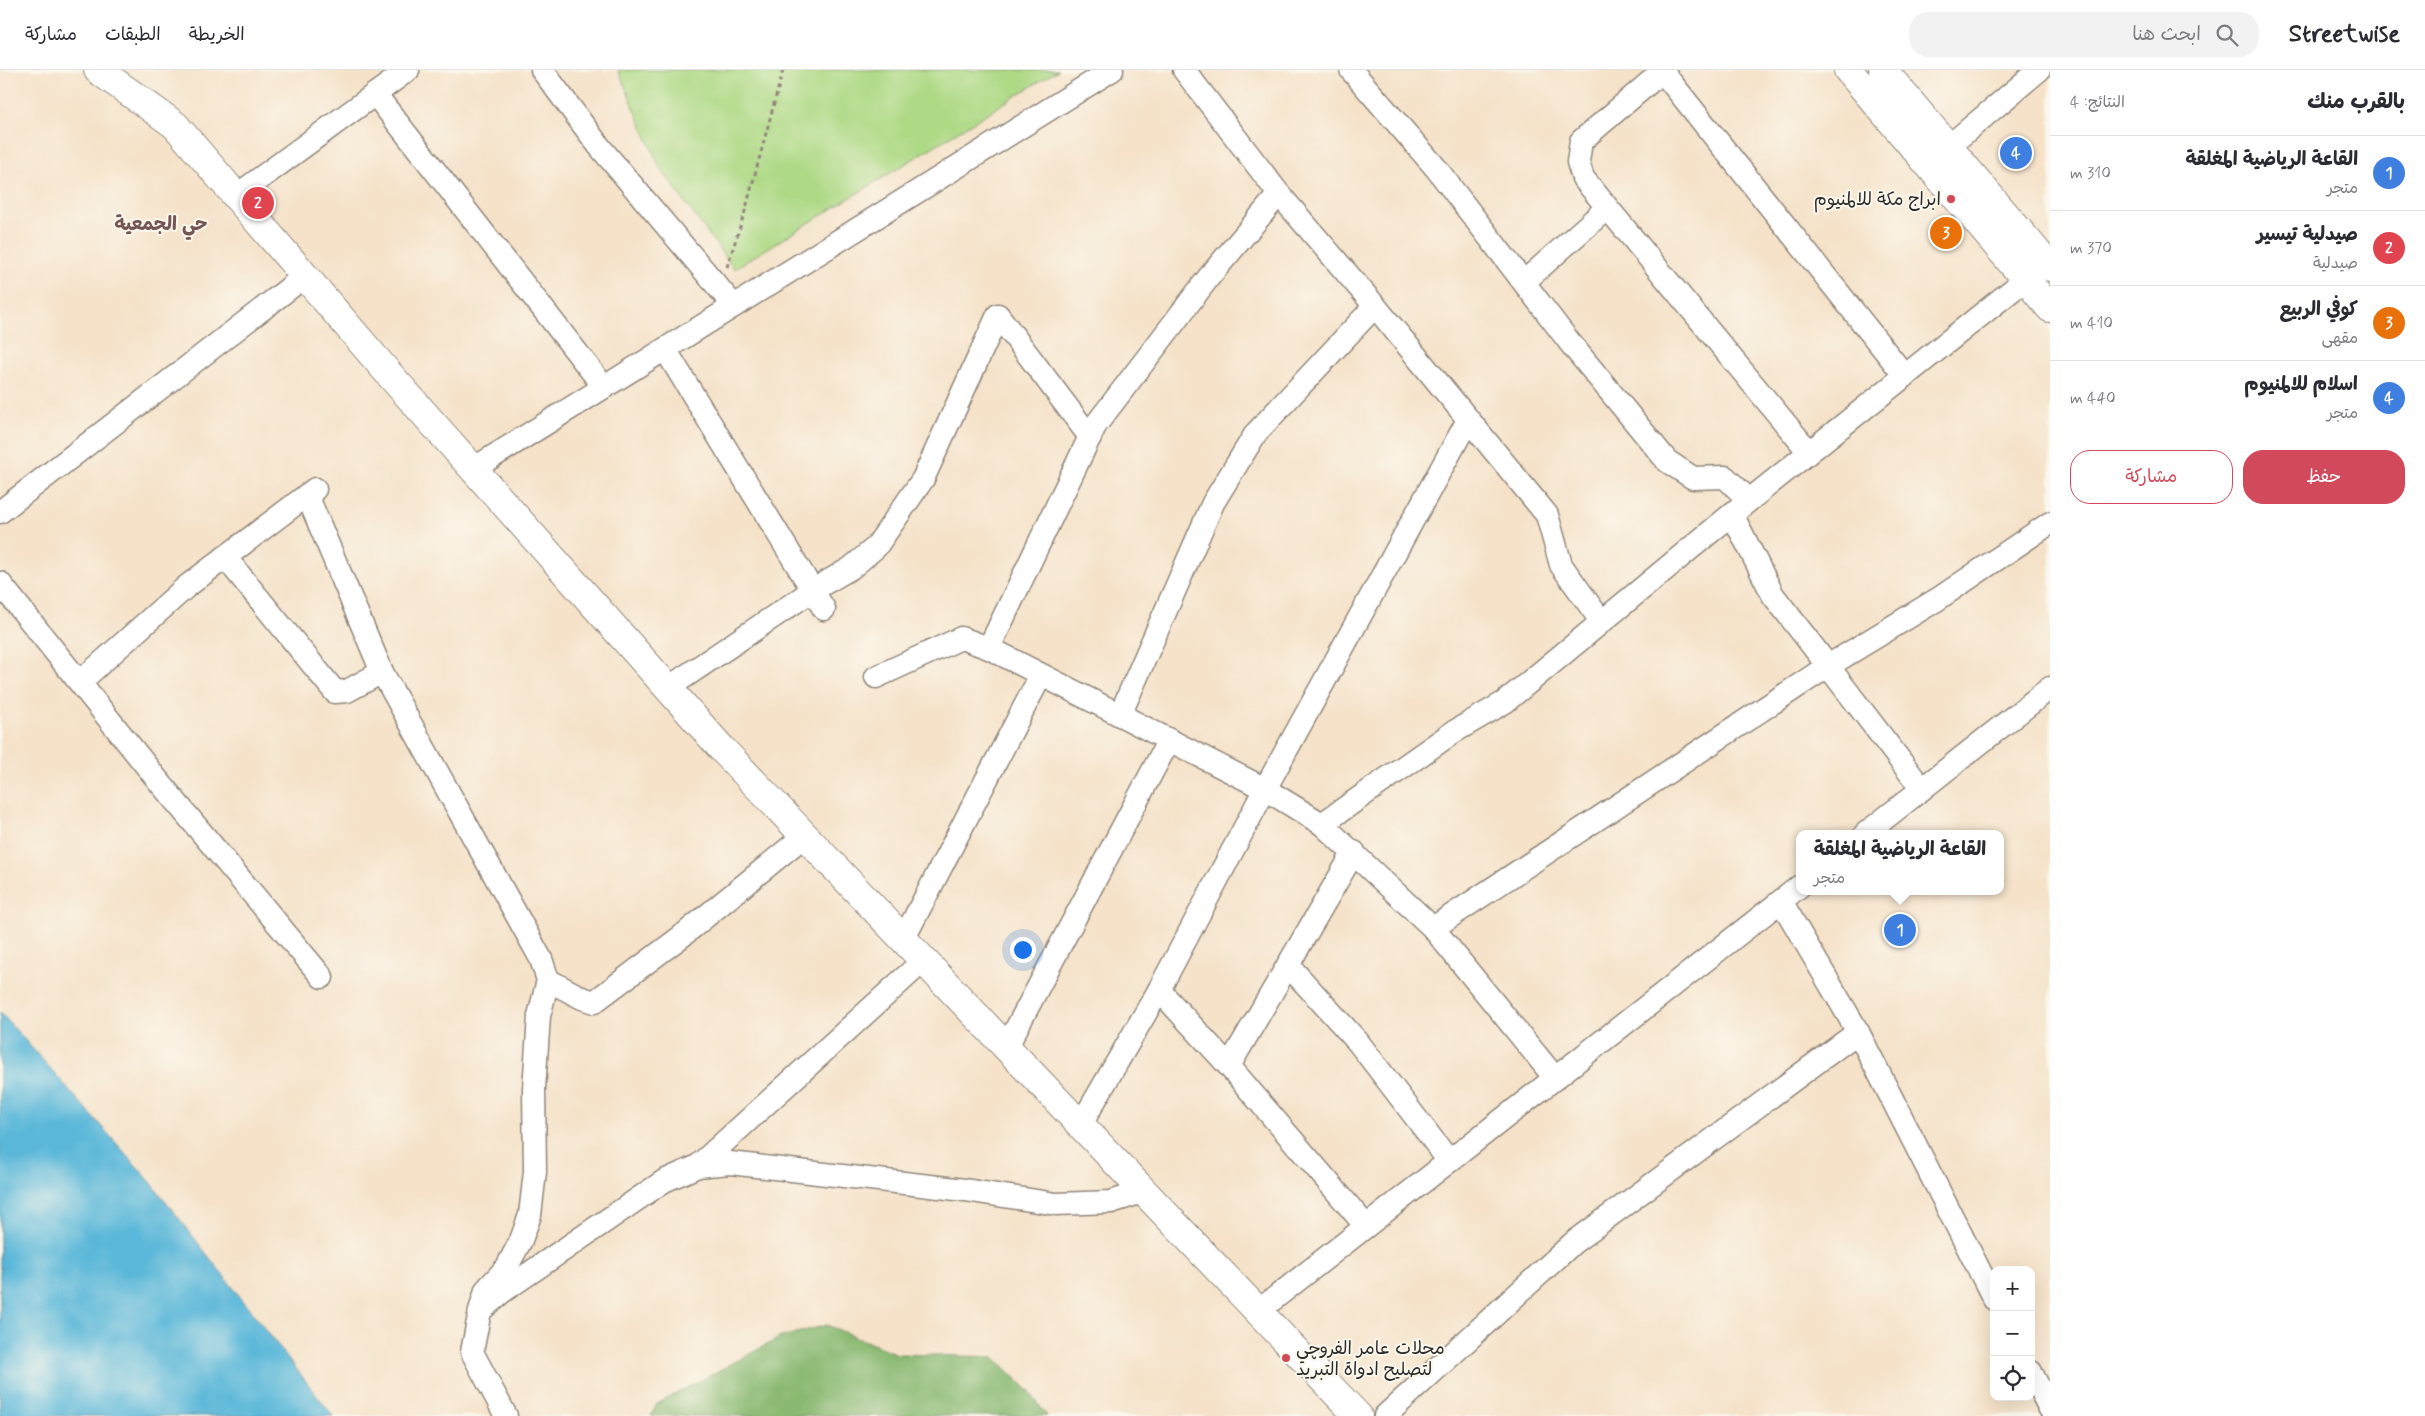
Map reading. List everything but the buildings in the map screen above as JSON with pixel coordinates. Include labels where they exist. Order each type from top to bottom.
[{"type":"street","points":[[98,70],[175,125],[473,469],[722,749],[1142,1192],[1358,1416]]},
{"type":"street","points":[[236,196],[408,70]]},
{"type":"street","points":[[542,70],[598,146],[726,298]]},
{"type":"street","points":[[473,469],[665,349],[726,298],[1112,70]]},
{"type":"street","points":[[1184,70],[1279,194],[1375,306],[1547,515],[1561,565],[1601,621]]},
{"type":"street","points":[[1351,70],[1436,168],[1571,344],[1668,461],[1694,478],[1725,476],[1740,507],[1773,595],[1922,789]]},
{"type":"street","points":[[1848,70],[1972,195],[2038,273],[2050,308]]},
{"type":"street","points":[[1884,70],[1948,147],[1972,195]]},
{"type":"street","points":[[1948,147],[2039,70]]},
{"type":"street","points":[[1808,452],[1583,178],[1578,162],[1581,141],[1663,71],[1905,376]]},
{"type":"street","points":[[375,94],[604,386]]},
{"type":"street","points":[[990,648],[1095,426],[1203,285],[1279,194]]},
{"type":"street","points":[[1524,282],[1607,208]]},
{"type":"street","points":[[1322,824],[1452,733],[1505,702],[1808,452],[2038,273]]},
{"type":"street","points":[[0,512],[305,276]]},
{"type":"street","points":[[1120,715],[1213,504],[1256,433],[1375,306]]},
{"type":"street","points":[[668,688],[818,600],[876,547],[923,479],[998,315],[1090,437]]},
{"type":"street","points":[[665,349],[818,600]]},
{"type":"street","points":[[1080,1126],[1159,990],[1265,789],[1468,420]]},
{"type":"street","points":[[80,682],[186,587],[311,492],[382,672],[541,959],[548,980],[539,1025],[534,1089],[535,1172],[530,1215],[521,1240],[507,1267],[486,1290],[472,1352],[506,1416]]},
{"type":"street","points":[[1433,928],[1828,666],[2016,549],[2050,523]]},
{"type":"street","points":[[225,558],[335,692],[347,691],[382,672]]},
{"type":"street","points":[[0,583],[322,977]]},
{"type":"street","points":[[876,678],[961,638],[990,648],[1265,789],[1322,824],[1433,928],[1555,1078]]},
{"type":"street","points":[[903,940],[1041,674]]},
{"type":"street","points":[[1870,830],[2050,688]]},
{"type":"street","points":[[1006,1048],[1169,740]]},
{"type":"street","points":[[548,980],[582,998],[594,1002],[682,936],[804,836]]},
{"type":"street","points":[[1229,1066],[1354,852]]},
{"type":"street","points":[[1257,1312],[1796,889]]},
{"type":"street","points":[[1781,901],[1858,1032],[1990,1291]]},
{"type":"street","points":[[698,1166],[923,961]]},
{"type":"street","points":[[1288,965],[1358,1042],[1449,1161]]},
{"type":"street","points":[[1159,990],[1229,1066],[1366,1226]]},
{"type":"street","points":[[1385,1416],[1573,1242],[1858,1032]]},
{"type":"street","points":[[480,1311],[502,1292],[664,1181],[698,1166],[730,1163],[965,1190],[1056,1204],[1111,1202],[1142,1192]]},
{"type":"street","points":[[2035,1380],[2050,1409]]},
{"type":"path","points":[[726,298],[746,208],[783,70]]},
{"type":"green space","points":[[618,70],[1058,70],[734,269],[660,168]]},
{"type":"green space","points":[[827,1325],[897,1354],[994,1357],[1029,1391],[1047,1416],[651,1416],[657,1404],[781,1337]]},
{"type":"water","points":[[0,1012],[149,1180],[333,1416],[0,1416]]},
{"type":"place","name":"اسلام للالمنيوم","points":[[2016,153]]},
{"type":"place","name":"ابراج مكة للالمنيوم","points":[[1951,199]]},
{"type":"place","name":"صيدلية تيسير","points":[[258,203]]},
{"type":"place","name":"كوفي الربيع","points":[[1946,233]]},
{"type":"place","name":"القاعة الرياضية المغلقة","points":[[1900,930]]},
{"type":"place","name":"محلات عامر الفروچي لتصليح ادواة التبريد","points":[[1286,1358]]},
{"type":"district","name":"حي الجمعية","points":[[161,223]]}]
